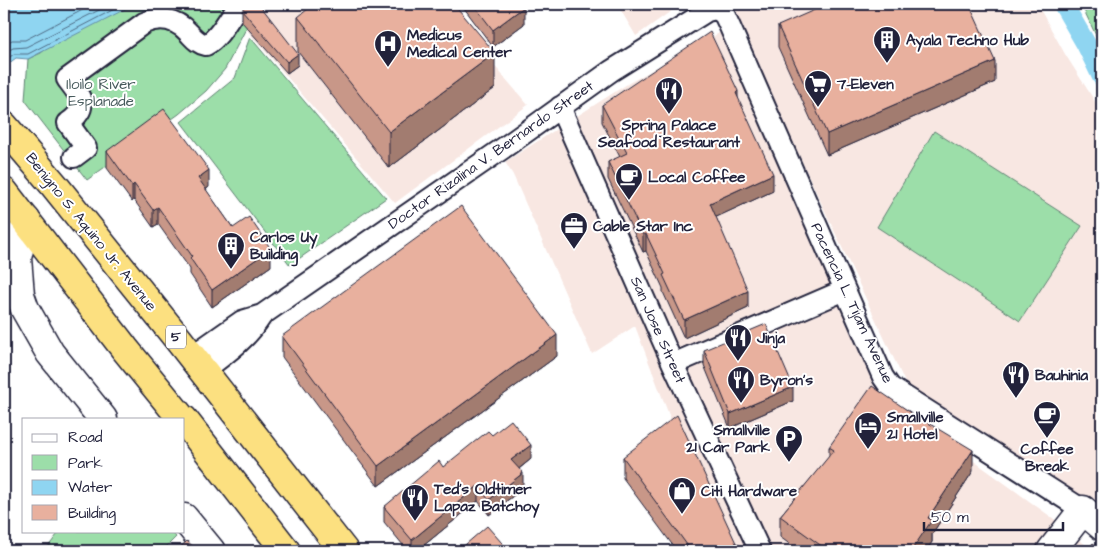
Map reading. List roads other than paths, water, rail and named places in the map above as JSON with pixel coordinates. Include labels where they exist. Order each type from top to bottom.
[{"type":"highway","name":"Benigno S. Aquino Jr. Avenue","points":[[4,126],[198,363],[344,551]]},
{"type":"highway","points":[[4,192],[125,349],[181,418]]},
{"type":"highway","points":[[185,423],[286,551]]},
{"type":"main road","points":[[26,220],[10,252],[25,309],[50,353],[102,418]]},
{"type":"main road","points":[[1051,551],[1093,518]]},
{"type":"main road","points":[[185,519],[212,551]]},
{"type":"street","points":[[74,157],[86,148],[68,123],[76,117],[81,107],[81,98],[67,79],[150,20],[164,20],[177,23],[194,40],[206,45],[216,37],[232,12],[240,4]]},
{"type":"street","name":"Doctor Rizalina V. Bernardo Street","points":[[198,363],[238,346],[252,331],[262,315],[611,71],[707,11],[716,8],[724,14]]},
{"type":"street","name":"Pacencia L. Tijam Avenue","points":[[724,14],[883,377],[890,387],[1093,518]]},
{"type":"street","name":"San Jose Street","points":[[560,107],[673,364],[760,551]]},
{"type":"street","points":[[673,364],[845,290]]},
{"type":"water","points":[[4,4],[135,4],[28,59],[16,58],[4,67]]},
{"type":"waterway","points":[[1063,4],[1102,77]]},
{"type":"place","name":"Ayala Techno Hub","points":[[887,64]]},
{"type":"place","name":"Medicus Medical Center","points":[[388,68]]},
{"type":"place","name":"7-Eleven","points":[[818,108]]},
{"type":"place","name":"Spring Palace Seafood Restaurant","points":[[669,115]]},
{"type":"place","name":"Local Coffee","points":[[629,201]]},
{"type":"place","name":"Cable Star Inc","points":[[574,250]]},
{"type":"place","name":"Carlos Uy Building","points":[[231,270]]},
{"type":"place","name":"Jinja","points":[[738,362]]},
{"type":"place","name":"Bauhinia","points":[[1016,399]]},
{"type":"place","name":"Byron's","points":[[741,404]]},
{"type":"place","name":"Coffee Break","points":[[1047,439]]},
{"type":"place","name":"Smallville 21 Hotel","points":[[868,450]]},
{"type":"place","name":"Smallville 21 Car Park","points":[[789,463]]},
{"type":"place","name":"Citi Hardware","points":[[682,515]]},
{"type":"place","name":"Ted's Oldtimer Lapaz Batchoy","points":[[415,522]]},
{"type":"park label","name":"Iloilo River Esplanade","points":[[101,92]]}]
